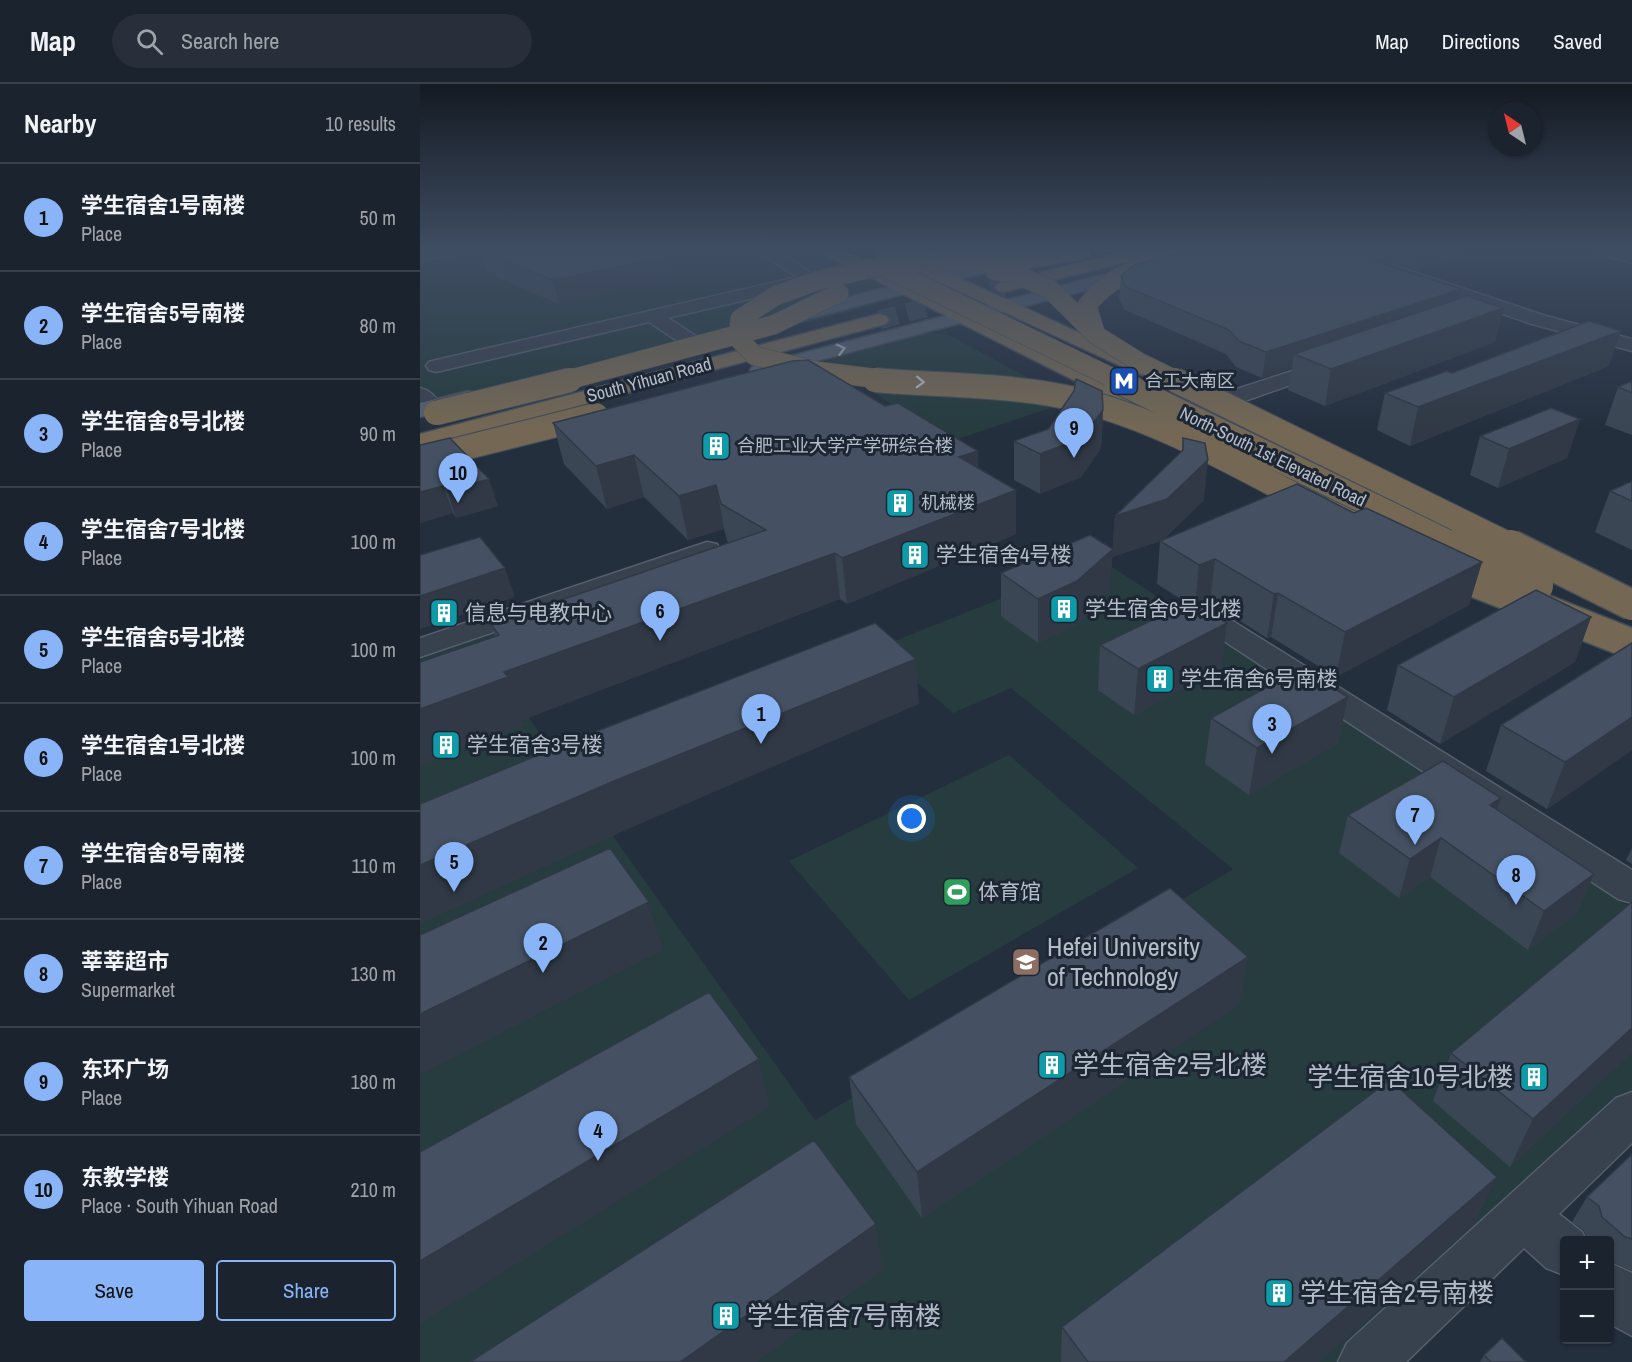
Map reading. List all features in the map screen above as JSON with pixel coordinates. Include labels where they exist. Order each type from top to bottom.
[{"type":"highway","points":[[754,310],[740,319],[738,338],[755,356],[816,371],[876,380],[1016,390],[1078,400],[1156,426],[1440,569],[1632,644]]},
{"type":"highway","points":[[425,411],[638,363],[773,325],[805,310]]},
{"type":"highway","points":[[949,310],[1632,650]]},
{"type":"highway","name":"North-South 1st Elevated Road","points":[[971,310],[1632,632]]},
{"type":"highway","name":"North-South 1st Elevated Road","points":[[992,310],[1632,615]]},
{"type":"highway","points":[[1035,310],[1217,403],[1632,595]]},
{"type":"highway","points":[[1071,310],[1096,335],[1139,362],[1632,605]]},
{"type":"highway","points":[[1088,310],[1096,335]]},
{"type":"highway","name":"South Yihuan Road","points":[[420,441],[872,316],[425,411]]},
{"type":"highway","points":[[747,389],[876,380]]},
{"type":"highway","points":[[420,461],[618,411]]},
{"type":"main road","points":[[425,411],[820,310]]},
{"type":"main road","points":[[420,461],[962,316],[971,310]]},
{"type":"street","points":[[436,366],[680,310]]},
{"type":"street","points":[[1465,318],[1490,310]]},
{"type":"street","points":[[1507,310],[1632,345]]},
{"type":"street","points":[[652,316],[692,342]]},
{"type":"street","points":[[1217,403],[1352,357]]},
{"type":"street","points":[[420,648],[707,550]]},
{"type":"street","points":[[1205,616],[1632,889]]},
{"type":"street","points":[[1366,1362],[1632,1113]]},
{"type":"street","points":[[1522,1214],[1560,1247]]},
{"type":"street","points":[[1611,1290],[1632,1309]]},
{"type":"green space","points":[[420,310],[856,310],[445,415],[420,394]]},
{"type":"green space","points":[[912,332],[947,334],[1071,401],[949,442],[821,358]]},
{"type":"green space","points":[[714,551],[494,669],[815,1120],[1233,869],[1011,688],[953,713],[877,648],[1100,559],[1632,908],[1632,1116],[1371,1362],[420,1362],[420,649]]},
{"type":"green space","name":"体育馆","points":[[1009,755],[1138,868],[909,1000],[789,861]]},
{"type":"building","points":[[1180,310],[1397,310],[1266,352],[1239,341],[1229,330]]},
{"type":"building","points":[[1426,310],[1499,310],[1331,369],[1294,354]]},
{"type":"building","points":[[1589,321],[1621,331],[1418,407],[1385,393],[1447,371],[1452,373]]},
{"type":"building","points":[[808,360],[885,406],[898,403],[978,451],[959,457],[1016,490],[842,558],[835,553],[504,672],[508,677],[420,709],[420,662],[499,635],[491,624],[766,530],[721,504],[716,485],[679,496],[634,455],[596,466],[553,423],[792,361]]},
{"type":"building","points":[[1076,379],[1102,391],[1103,410],[1082,438],[1040,454],[1014,441],[1048,429],[1074,391]]},
{"type":"building","points":[[1632,381],[1632,393],[1618,387]]},
{"type":"building","points":[[1551,408],[1580,419],[1509,449],[1480,436]]},
{"type":"building","points":[[450,438],[489,479],[447,491],[443,486],[420,492],[420,445]]},
{"type":"building","points":[[1183,438],[1205,443],[1208,460],[1167,499],[1115,516],[1183,450]]},
{"type":"building","points":[[1632,481],[1632,501],[1610,491]]},
{"type":"building","points":[[1297,484],[1354,513],[1366,508],[1482,562],[1345,632],[1215,559],[1199,565],[1160,541]]},
{"type":"building","points":[[1090,535],[1113,549],[1077,581],[1038,599],[1001,573]]},
{"type":"building","points":[[480,537],[505,568],[420,596],[420,555]]},
{"type":"building","points":[[1536,590],[1591,617],[1454,697],[1398,665]]},
{"type":"building","points":[[1192,601],[1227,623],[1138,669],[1100,645]]},
{"type":"building","points":[[875,623],[916,659],[614,781],[420,865],[420,804],[582,737]]},
{"type":"building","points":[[1632,643],[1632,717],[1565,762],[1501,725]]},
{"type":"building","points":[[1302,668],[1348,697],[1257,748],[1211,718]]},
{"type":"building","points":[[1443,761],[1501,798],[1490,805],[1594,874],[1544,911],[1441,838],[1410,859],[1348,815]]},
{"type":"building","points":[[610,848],[649,902],[420,1014],[420,935]]},
{"type":"building","points":[[1170,888],[1248,957],[917,1172],[849,1077]]},
{"type":"building","name":"学生宿舍10号北楼","points":[[1632,902],[1632,1028],[1533,1119],[1451,1053]]},
{"type":"building","points":[[709,992],[759,1059],[420,1261],[420,1152]]},
{"type":"building","name":"学生宿舍2号南楼","points":[[1390,1080],[1497,1177],[1284,1362],[1088,1362],[1062,1327]]},
{"type":"building","points":[[814,1140],[876,1224],[680,1362],[470,1362]]},
{"type":"building","points":[[1632,1154],[1632,1239],[1625,1237],[1602,1217],[1599,1206],[1587,1197]]},
{"type":"building","points":[[1502,1338],[1526,1362],[1491,1362],[1484,1355]]},
{"type":"tunnel","points":[[879,320],[918,310]]},
{"type":"place","name":"合工大南区","points":[[1124,381]]},
{"type":"place","name":"合肥工业大学产学研综合楼","points":[[716,446]]},
{"type":"place","name":"东环广场","points":[[1074,458]]},
{"type":"place","name":"东教学楼","points":[[458,503]]},
{"type":"place","name":"机械楼","points":[[900,503]]},
{"type":"place","name":"学生宿舍4号楼","points":[[915,555]]},
{"type":"place","name":"学生宿舍6号北楼","points":[[1064,609]]},
{"type":"place","name":"信息与电教中心","points":[[444,613]]},
{"type":"place","name":"学生宿舍1号北楼","points":[[660,641]]},
{"type":"place","name":"学生宿舍6号南楼","points":[[1160,679]]},
{"type":"place","name":"学生宿舍1号南楼","points":[[761,744]]},
{"type":"place","name":"学生宿舍3号楼","points":[[446,745]]},
{"type":"place","name":"学生宿舍8号北楼","points":[[1272,754]]},
{"type":"place","name":"学生宿舍8号南楼","points":[[1415,845]]},
{"type":"place","name":"学生宿舍5号北楼","points":[[454,892]]},
{"type":"place","name":"体育馆","points":[[957,892]]},
{"type":"place","name":"莘莘超市","points":[[1516,905]]},
{"type":"place","name":"Hefei University of Technology","points":[[1026,962]]},
{"type":"place","name":"学生宿舍5号南楼","points":[[543,973]]},
{"type":"place","name":"学生宿舍2号北楼","points":[[1052,1065]]},
{"type":"place","name":"学生宿舍10号北楼","points":[[1534,1077]]},
{"type":"place","name":"学生宿舍7号北楼","points":[[598,1161]]},
{"type":"place","name":"学生宿舍2号南楼","points":[[1279,1293]]},
{"type":"place","name":"学生宿舍7号南楼","points":[[726,1316]]}]
